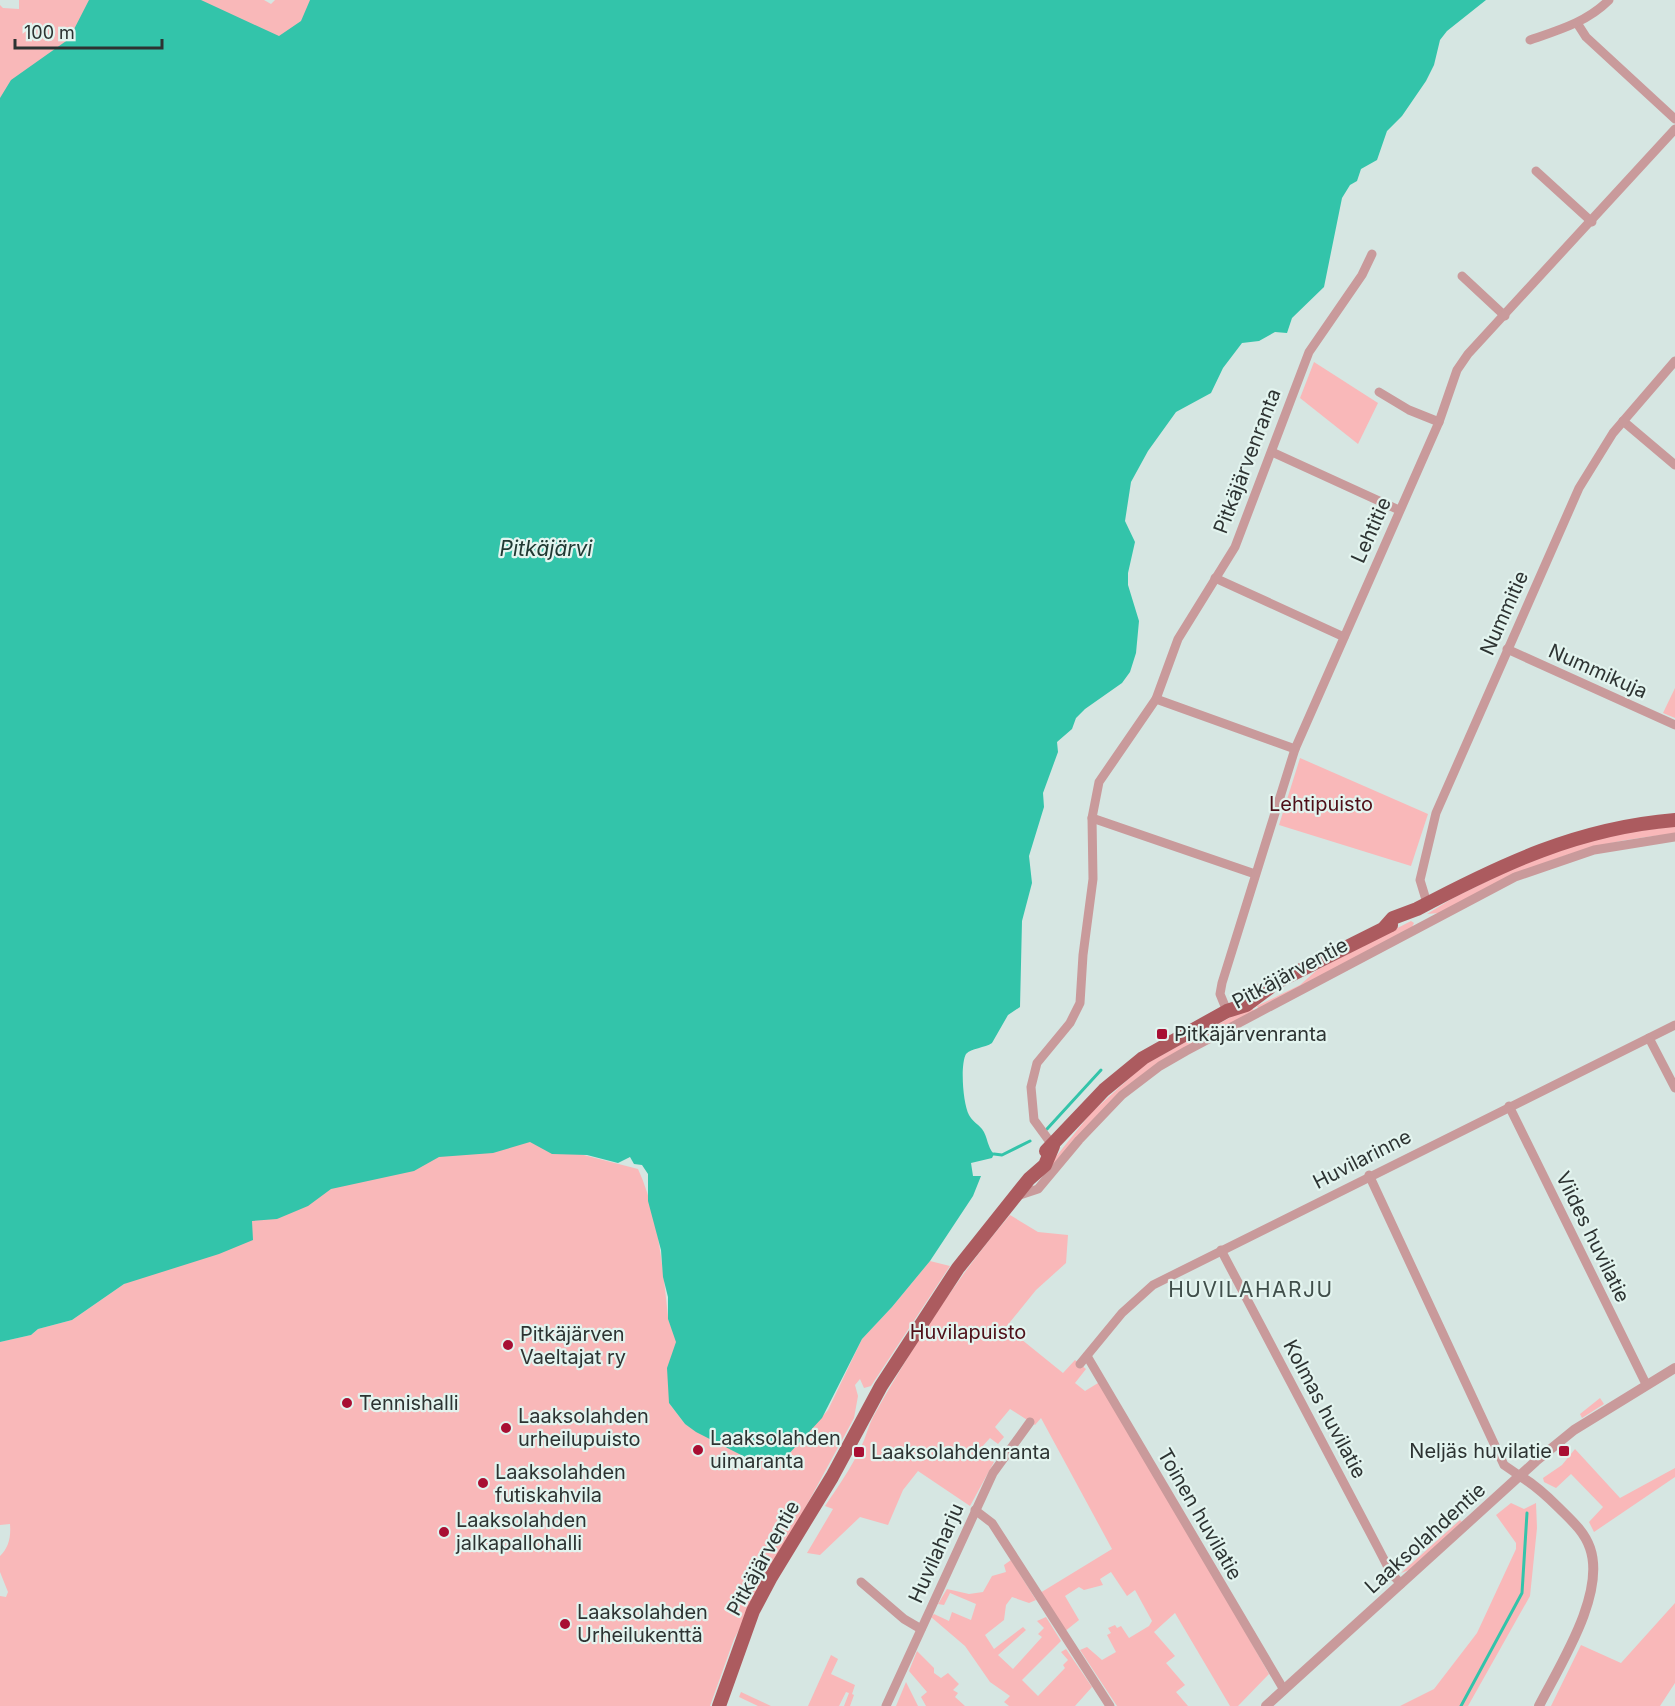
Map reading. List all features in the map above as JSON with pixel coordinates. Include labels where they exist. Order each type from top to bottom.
[{"type":"main road","name":"Pitkäjärventie","points":[[719,1706],[742,1638],[771,1577],[832,1477],[882,1386],[932,1306],[958,1268],[1029,1179],[1035,1164],[1104,1090],[1129,1068],[1156,1050],[1227,1011],[1246,1005],[1269,988],[1385,927],[1397,915],[1422,906],[1491,870],[1567,840],[1629,826],[1675,820]]},
{"type":"street","points":[[1530,40],[1593,15],[1609,0]]},
{"type":"street","points":[[1577,23],[1586,37],[1675,119]]},
{"type":"street","name":"Lehtitie","points":[[1227,1011],[1220,994],[1222,984],[1295,749],[1439,422],[1461,362],[1675,129]]},
{"type":"street","points":[[1536,171],[1592,222]]},
{"type":"street","name":"Pitkäjärvenranta","points":[[1053,1146],[1034,1120],[1031,1087],[1037,1063],[1070,1023],[1080,1003],[1083,955],[1093,879],[1092,818],[1095,795],[1107,767],[1156,699],[1178,639],[1234,547],[1309,352],[1362,275],[1372,254]]},
{"type":"street","points":[[1462,276],[1505,316]]},
{"type":"street","name":"Nummitie","points":[[1422,906],[1420,880],[1436,813],[1579,488],[1623,421],[1675,362]]},
{"type":"street","points":[[1379,392],[1409,410],[1439,422]]},
{"type":"street","points":[[1623,421],[1675,465]]},
{"type":"street","points":[[1272,452],[1399,510]]},
{"type":"street","points":[[1215,578],[1344,637]]},
{"type":"street","name":"Nummikuja","points":[[1507,650],[1675,725]]},
{"type":"street","points":[[1156,699],[1295,749]]},
{"type":"street","points":[[1092,818],[1256,874]]},
{"type":"street","name":"Pitkäjärventie","points":[[1014,1197],[1038,1190],[1106,1110],[1136,1083],[1160,1066],[1515,877],[1594,850],[1675,837]]},
{"type":"street","points":[[1422,906],[1425,923]]},
{"type":"street","name":"Huvilarinne","points":[[1087,1356],[1142,1292],[1370,1175],[1675,1025]]},
{"type":"street","points":[[1649,1038],[1675,1088]]},
{"type":"street","name":"Viides huvilatie","points":[[1509,1106],[1646,1384]]},
{"type":"street","points":[[1370,1175],[1504,1465],[1532,1483],[1578,1527],[1590,1548],[1594,1568],[1592,1587],[1572,1641],[1539,1706]]},
{"type":"street","name":"Kolmas huvilatie","points":[[1221,1250],[1377,1546],[1401,1584]]},
{"type":"street","points":[[1080,1364],[1087,1356]]},
{"type":"street","name":"Toinen huvilatie","points":[[1087,1356],[1284,1690]]},
{"type":"street","name":"Laaksolahdentie","points":[[1266,1706],[1574,1430],[1675,1368]]},
{"type":"street","name":"Huvilaharju","points":[[886,1706],[975,1510],[1011,1445],[1030,1422]]},
{"type":"street","points":[[975,1510],[992,1523],[1110,1706]]},
{"type":"street","points":[[861,1582],[904,1618],[921,1629]]},
{"type":"green space","points":[[19,0],[264,0],[271,4],[275,0],[355,0],[344,30],[0,151],[0,5],[3,8],[19,9]]},
{"type":"green space","points":[[1314,362],[1378,403],[1358,444],[1300,398]]},
{"type":"green space","points":[[1675,688],[1675,718],[1663,713]]},
{"type":"green space","name":"Lehtipuisto","points":[[1300,758],[1428,814],[1411,866],[1279,825]]},
{"type":"green space","points":[[1675,826],[1675,834],[1610,843],[1552,860],[1439,913],[1427,914],[1453,898],[1530,860],[1608,835]]},
{"type":"green space","points":[[1411,921],[1414,923],[1412,927],[1259,1010],[1257,1006],[1300,985],[1317,970]]},
{"type":"green space","points":[[1251,1006],[1255,1013],[1155,1066],[1054,1167],[1050,1164],[1091,1113],[1144,1065]]},
{"type":"green space","points":[[425,1114],[638,1169],[655,1222],[668,1317],[676,1340],[669,1403],[685,1424],[719,1443],[767,1462],[786,1457],[828,1410],[862,1339],[930,1261],[950,1266],[871,1386],[864,1388],[860,1379],[855,1385],[858,1396],[854,1418],[734,1639],[710,1706],[0,1706],[0,1596],[6,1597],[8,1592],[0,1572],[0,1556],[10,1537],[10,1524],[0,1525],[0,1342],[31,1335],[38,1329],[72,1320],[124,1284]]},
{"type":"green space","name":"Huvilapuisto","points":[[1010,1215],[1038,1232],[1068,1235],[1066,1263],[1036,1290],[1006,1327],[1063,1373],[1075,1360],[1086,1369],[1075,1383],[1085,1391],[1103,1380],[1269,1674],[1238,1706],[1230,1706],[1175,1613],[1154,1632],[1175,1656],[1166,1663],[1185,1685],[1176,1692],[1188,1706],[1117,1706],[1080,1650],[1087,1647],[1102,1660],[1116,1652],[1107,1635],[1111,1633],[1108,1628],[1115,1625],[1117,1628],[1121,1626],[1129,1638],[1149,1626],[1152,1621],[1135,1590],[1127,1596],[1111,1572],[1100,1579],[1103,1585],[1084,1590],[1079,1587],[1065,1596],[1079,1620],[1064,1632],[1040,1593],[1112,1549],[1041,1418],[1035,1425],[1010,1409],[995,1427],[1004,1437],[998,1444],[990,1438],[980,1449],[994,1462],[970,1506],[918,1471],[903,1490],[888,1525],[860,1517],[820,1555],[807,1553],[833,1509],[825,1506],[853,1462],[873,1417],[904,1364],[954,1287]]},
{"type":"green space","points":[[1600,1398],[1604,1404],[1582,1418],[1580,1414]]},
{"type":"green space","points":[[1575,1449],[1620,1498],[1675,1468],[1675,1477],[1594,1532],[1589,1522],[1603,1507],[1571,1474],[1556,1488],[1544,1482],[1543,1478],[1562,1465]]},
{"type":"green space","points":[[1511,1503],[1524,1509],[1536,1503],[1537,1528],[1530,1596],[1468,1706],[1400,1706],[1434,1689],[1477,1633],[1516,1549],[1516,1543],[1496,1515]]},
{"type":"green space","points":[[1460,1520],[1462,1522],[1409,1570],[1401,1573]]},
{"type":"green space","points":[[1011,1560],[1036,1600],[1029,1603],[1012,1597],[1006,1605],[1004,1620],[985,1635],[994,1649],[1023,1627],[1026,1630],[998,1655],[1013,1669],[1042,1637],[1038,1634],[1044,1628],[1037,1621],[1046,1617],[1061,1641],[1022,1680],[1038,1696],[1065,1668],[1063,1665],[1068,1660],[1061,1652],[1066,1649],[1092,1687],[1075,1706],[1009,1706],[1004,1702],[1010,1696],[990,1682],[965,1646],[931,1617],[934,1614],[949,1621],[952,1612],[971,1620],[976,1604],[950,1593],[944,1605],[938,1604],[947,1589],[969,1594],[983,1592],[992,1576],[1006,1572],[1004,1565]]},
{"type":"green space","points":[[1675,1603],[1675,1683],[1660,1706],[1551,1706],[1581,1645],[1621,1663]]},
{"type":"green space","points":[[917,1651],[934,1668],[934,1673],[941,1678],[948,1673],[959,1684],[953,1690],[958,1693],[955,1697],[965,1706],[926,1706],[921,1697],[927,1692],[909,1671]]},
{"type":"green space","points":[[831,1655],[838,1659],[831,1674],[855,1685],[850,1706],[844,1706],[849,1693],[846,1692],[839,1706],[808,1706]]},
{"type":"green space","points":[[906,1682],[918,1706],[896,1706]]},
{"type":"green space","points":[[741,1692],[771,1706],[758,1706],[739,1697]]},
{"type":"water","name":"Pitkäjärvi","points":[[89,0],[201,0],[279,36],[301,21],[310,0],[1486,0],[1447,31],[1440,40],[1434,65],[1426,81],[1402,116],[1387,131],[1377,160],[1361,169],[1357,181],[1350,185],[1342,198],[1324,287],[1292,318],[1287,333],[1275,332],[1259,341],[1242,343],[1223,368],[1211,393],[1176,412],[1148,451],[1131,482],[1125,521],[1135,542],[1128,573],[1128,585],[1139,621],[1136,653],[1130,672],[1122,683],[1085,709],[1076,718],[1072,729],[1057,742],[1058,752],[1043,793],[1044,807],[1029,856],[1032,883],[1022,921],[1020,1007],[1008,1015],[992,1043],[968,1052],[964,1059],[963,1084],[967,1110],[970,1117],[984,1132],[994,1154],[992,1158],[971,1163],[973,1176],[981,1176],[973,1196],[930,1261],[862,1339],[822,1418],[786,1457],[767,1462],[745,1457],[696,1432],[685,1424],[669,1403],[667,1368],[676,1342],[668,1319],[668,1297],[663,1277],[661,1250],[648,1201],[648,1174],[642,1165],[634,1164],[630,1157],[618,1163],[587,1155],[552,1154],[530,1142],[493,1153],[439,1157],[414,1171],[331,1189],[308,1206],[277,1219],[252,1221],[253,1240],[219,1254],[124,1284],[72,1320],[38,1329],[31,1335],[0,1342],[0,98],[11,80],[69,39]]},
{"type":"waterway","points":[[1047,1129],[1101,1070]]},
{"type":"waterway","points":[[994,1154],[1002,1155],[1030,1141]]},
{"type":"waterway","points":[[1461,1706],[1522,1593],[1527,1513]]},
{"type":"place","name":"Pitkäjärvenranta","points":[[1162,1034]]},
{"type":"place","name":"Pitkäjärven Vaeltajat ry","points":[[508,1345]]},
{"type":"place","name":"Tennishalli","points":[[347,1403]]},
{"type":"place","name":"Laaksolahden urheilupuisto","points":[[506,1428]]},
{"type":"place","name":"Laaksolahden uimaranta","points":[[698,1450]]},
{"type":"place","name":"Neljäs huvilatie","points":[[1564,1451]]},
{"type":"place","name":"Laaksolahdenranta","points":[[859,1452]]},
{"type":"place","name":"Laaksolahden futiskahvila","points":[[483,1483]]},
{"type":"place","name":"Laaksolahden jalkapallohalli","points":[[444,1532]]},
{"type":"place","name":"Laaksolahden Urheilukenttä","points":[[565,1624]]},
{"type":"district","name":"HUVILAHARJU","points":[[1251,1289]]}]
